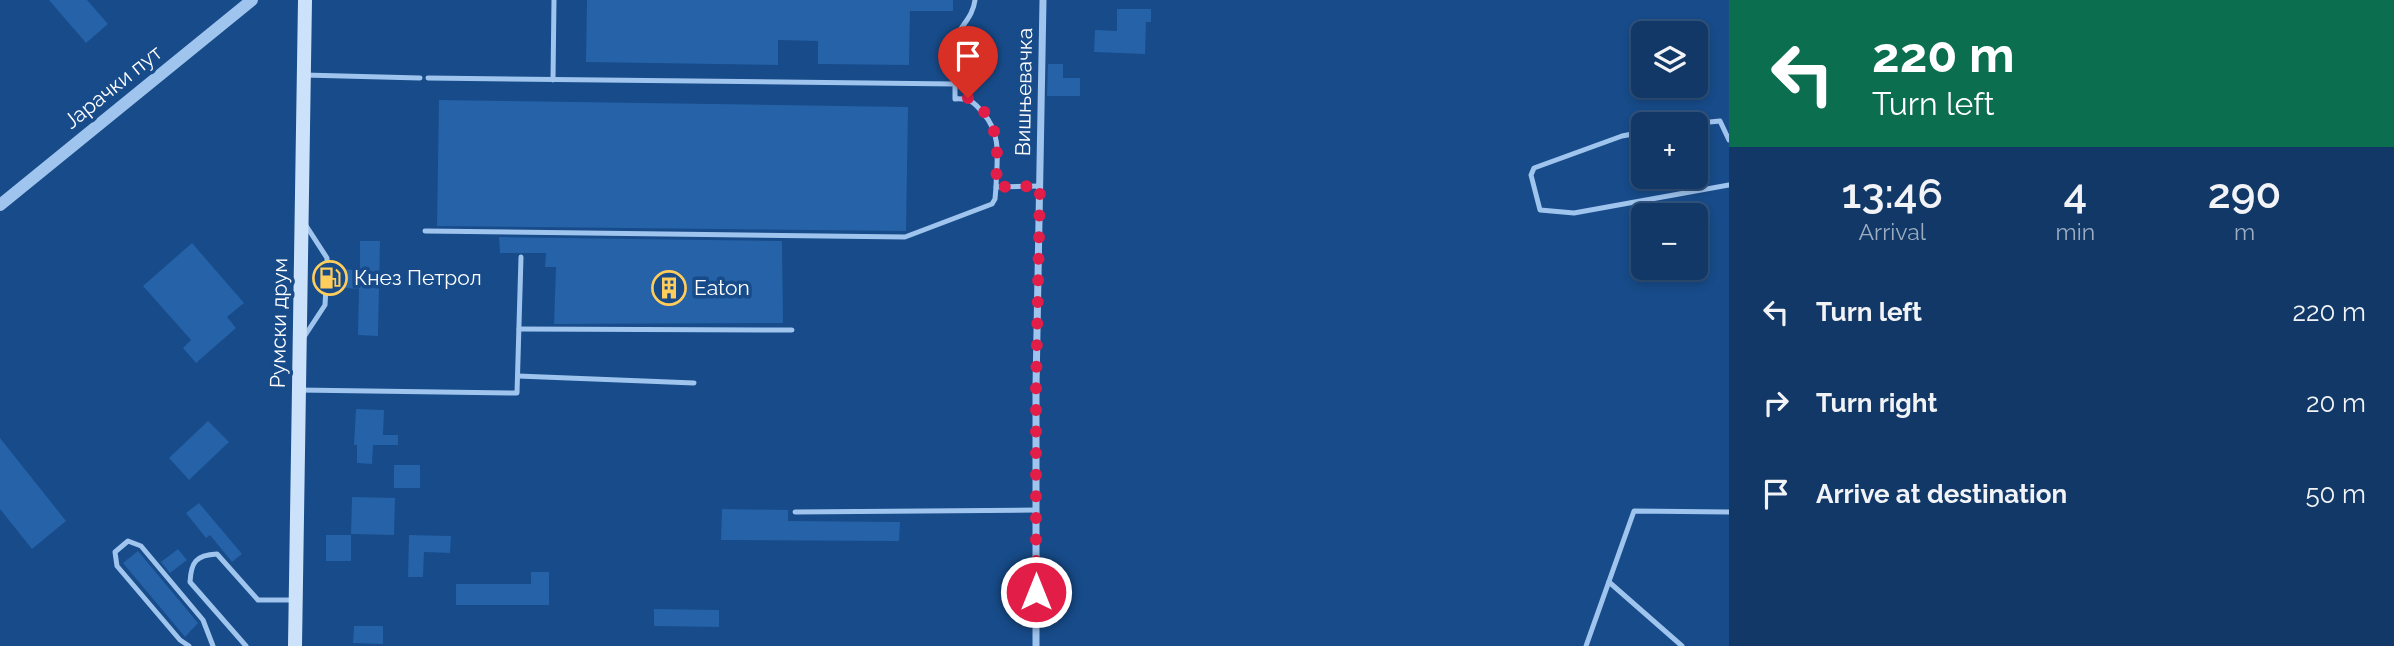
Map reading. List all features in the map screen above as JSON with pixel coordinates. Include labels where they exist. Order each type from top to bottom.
[{"type":"main road","name":"Румски друм","points":[[295,646],[305,0]]},
{"type":"street","name":"Јарачки пут","points":[[0,205],[252,0]]},
{"type":"street","name":"Вишњевачка","points":[[1036,646],[1043,0]]},
{"type":"lane","points":[[553,80],[554,0]]},
{"type":"lane","points":[[425,231],[905,237],[992,204],[996,187],[997,134],[994,126],[973,101],[968,98],[956,99],[955,45],[958,35],[970,19],[975,0]]},
{"type":"lane","points":[[304,75],[420,78]]},
{"type":"lane","points":[[428,78],[955,84]]},
{"type":"lane","points":[[1708,122],[1720,121],[1729,140]]},
{"type":"lane","points":[[1631,134],[1534,168],[1531,176],[1540,210],[1574,213],[1707,189]]},
{"type":"lane","points":[[1708,189],[1729,185]]},
{"type":"lane","points":[[996,187],[1040,186]]},
{"type":"lane","points":[[302,219],[327,258],[327,269]]},
{"type":"lane","points":[[299,390],[517,393],[521,257]]},
{"type":"lane","points":[[301,342],[325,305],[326,287]]},
{"type":"lane","points":[[519,328],[792,330]]},
{"type":"lane","points":[[518,376],[694,383]]},
{"type":"lane","points":[[795,512],[1036,510]]},
{"type":"lane","points":[[1586,646],[1634,511],[1729,512]]},
{"type":"lane","points":[[189,646],[180,640],[117,566],[115,552],[128,541],[141,546],[203,620],[213,646]]},
{"type":"lane","points":[[246,646],[190,582],[190,571],[203,554],[217,554],[258,600],[296,600]]},
{"type":"lane","points":[[1609,582],[1682,646]]},
{"type":"building","points":[[49,0],[87,0],[108,24],[86,43]]},
{"type":"building","points":[[587,0],[953,0],[953,11],[910,11],[909,65],[818,64],[818,41],[778,40],[778,65],[586,62]]},
{"type":"building","points":[[1117,9],[1151,9],[1151,22],[1146,22],[1145,54],[1094,52],[1095,30],[1117,31]]},
{"type":"building","points":[[1048,64],[1063,64],[1063,78],[1080,78],[1080,96],[1047,96]]},
{"type":"building","points":[[439,100],[908,107],[906,231],[437,226]]},
{"type":"building","name":"Eaton","points":[[499,237],[782,241],[783,323],[554,324],[556,267],[545,267],[546,253],[500,253]]},
{"type":"building","points":[[360,241],[380,241],[378,336],[358,335],[359,289],[331,287],[324,282],[325,274],[332,269],[360,270]]},
{"type":"building","points":[[192,243],[244,303],[227,317],[236,328],[196,363],[183,348],[191,340],[143,286]]},
{"type":"building","points":[[356,409],[384,410],[383,435],[398,435],[398,445],[373,445],[372,464],[357,463],[357,445],[354,445]]},
{"type":"building","points":[[208,421],[229,442],[189,480],[169,458]]},
{"type":"building","points":[[0,438],[66,521],[32,549],[0,509]]},
{"type":"building","points":[[394,465],[420,465],[420,488],[394,488]]},
{"type":"building","points":[[352,497],[395,498],[394,535],[351,534]]},
{"type":"building","points":[[199,503],[242,554],[232,562],[210,535],[206,538],[186,513]]},
{"type":"building","points":[[722,509],[788,510],[788,521],[900,522],[899,541],[721,540]]},
{"type":"building","points":[[326,535],[351,535],[351,561],[326,561]]},
{"type":"building","points":[[409,535],[451,536],[450,553],[424,552],[423,577],[408,577]]},
{"type":"building","points":[[178,549],[187,560],[170,573],[161,562]]},
{"type":"building","points":[[138,551],[198,623],[185,637],[123,563]]},
{"type":"building","points":[[531,572],[549,572],[549,605],[456,605],[456,584],[531,584]]},
{"type":"building","points":[[654,609],[719,610],[719,627],[654,626]]},
{"type":"building","points":[[354,626],[383,626],[383,644],[353,643]]},
{"type":"place","name":"Кнез Петрол","points":[[330,278]]},
{"type":"place","name":"Eaton","points":[[669,288]]},
{"type":"route","points":[[968,98],[986,116],[997,134],[996,187],[1040,186],[1036,592]]}]
